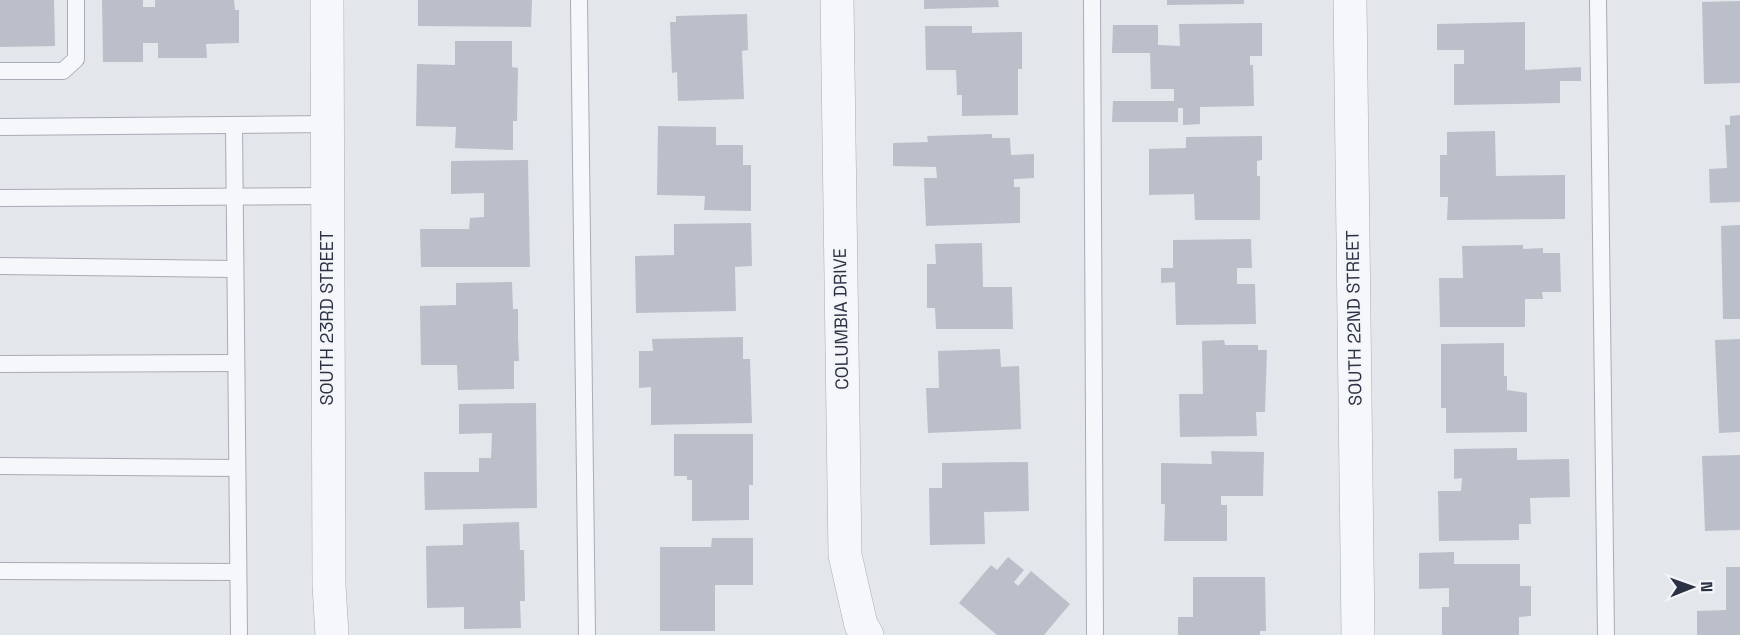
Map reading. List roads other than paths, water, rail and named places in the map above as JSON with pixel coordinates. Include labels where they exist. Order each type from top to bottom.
[{"type":"street","name":"SOUTH 23RD STREET","points":[[327,0],[329,585],[332,635]]},
{"type":"street","name":"COLUMBIA DRIVE","points":[[837,0],[845,555],[861,625],[867,635]]},
{"type":"street","name":"SOUTH 22ND STREET","points":[[1350,0],[1358,635]]},
{"type":"lane","points":[[0,71],[63,71],[76,59],[76,0]]},
{"type":"lane","points":[[579,0],[587,635]]},
{"type":"lane","points":[[1092,0],[1095,635]]},
{"type":"lane","points":[[1598,0],[1606,635]]},
{"type":"lane","points":[[0,127],[328,124]]},
{"type":"lane","points":[[234,125],[238,635]]},
{"type":"lane","points":[[0,198],[326,196]]},
{"type":"lane","points":[[0,266],[234,269]]},
{"type":"lane","points":[[0,364],[235,363]]},
{"type":"lane","points":[[0,466],[237,468]]},
{"type":"lane","points":[[0,571],[238,572]]}]
